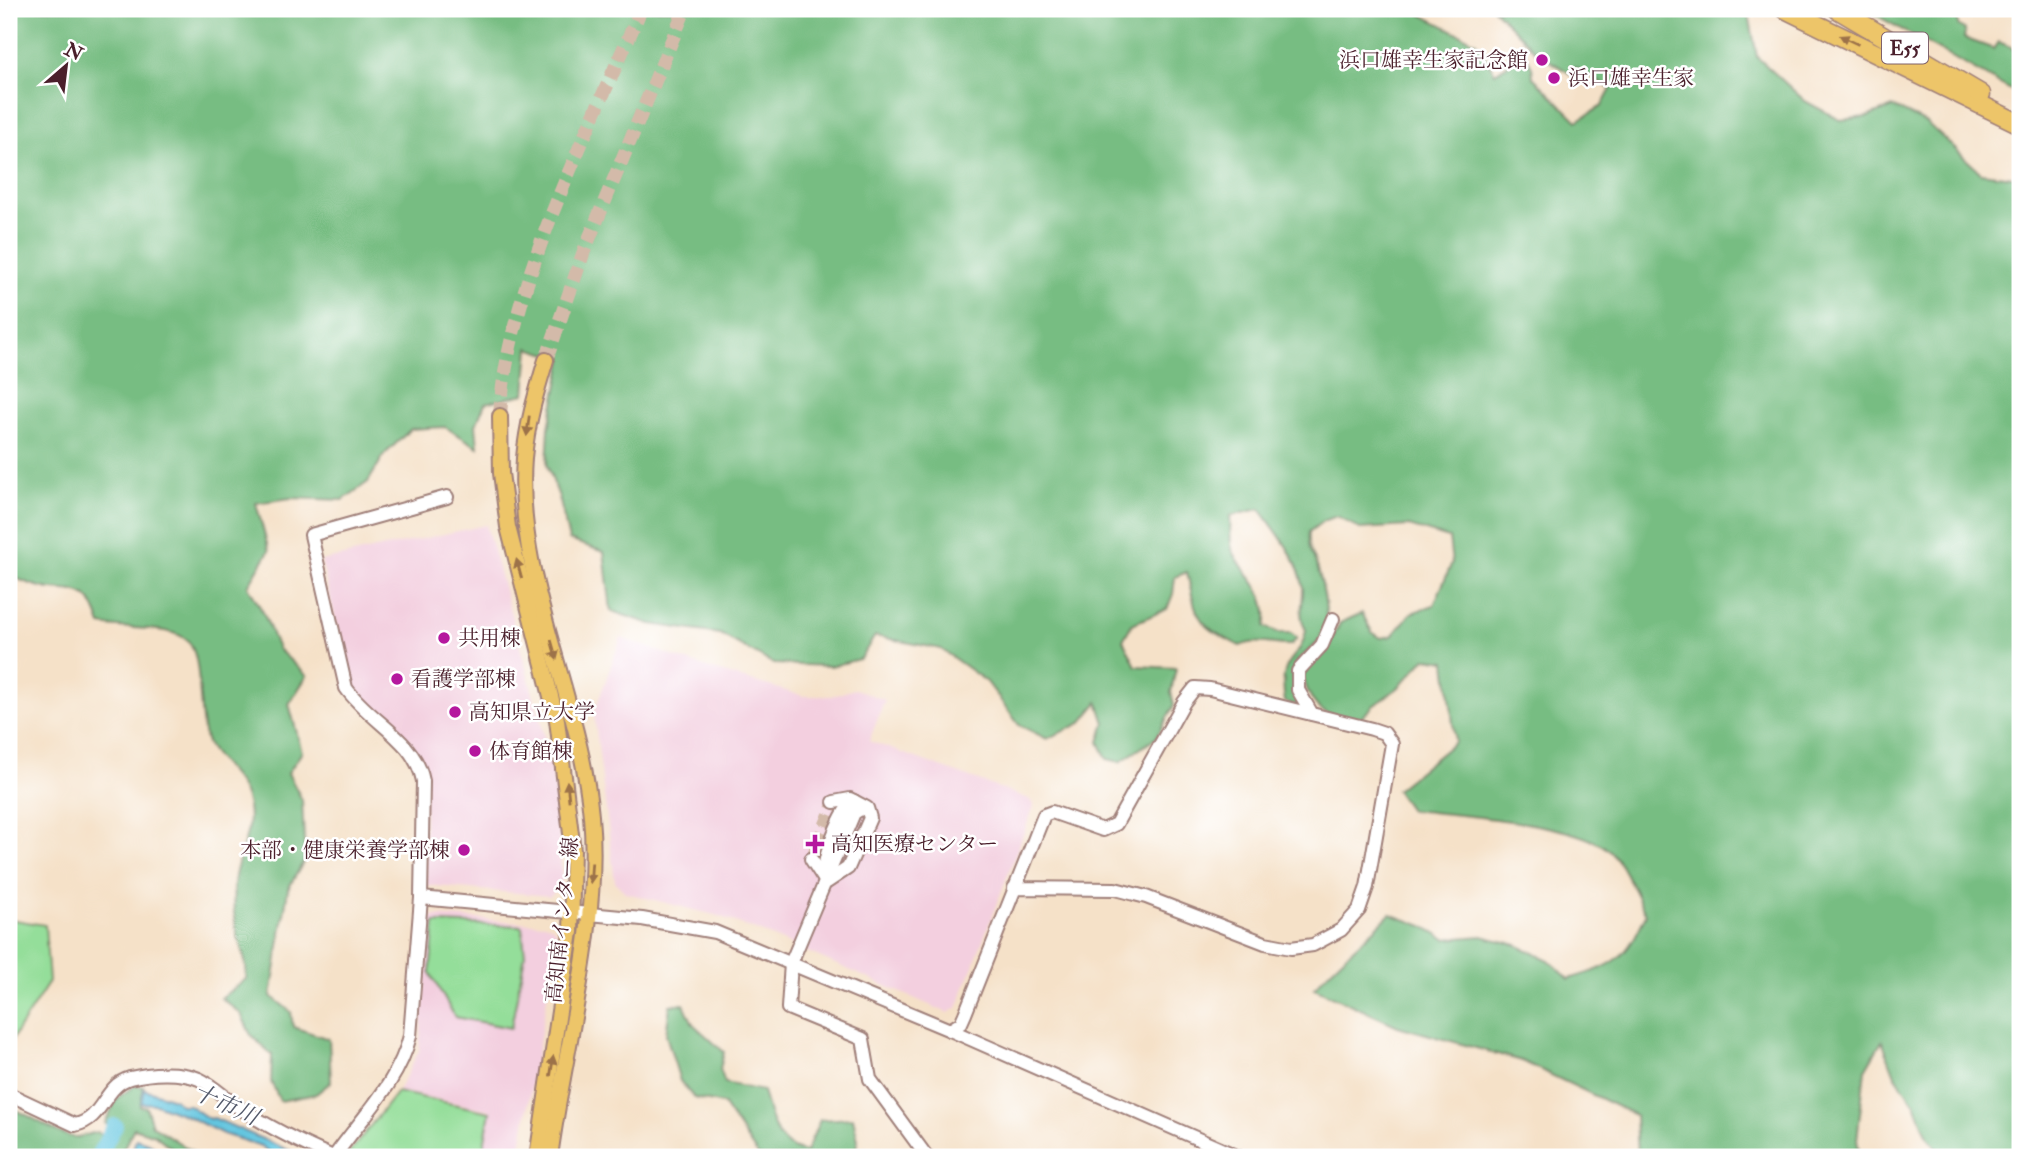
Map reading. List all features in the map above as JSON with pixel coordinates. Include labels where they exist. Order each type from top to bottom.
[{"type":"highway","points":[[1785,9],[2020,124]]},
{"type":"highway","name":"E55","points":[[1837,9],[2020,118]]},
{"type":"highway","points":[[1848,9],[1928,55],[1972,89]]},
{"type":"main road","name":"高知南インター線","points":[[537,1157],[593,848],[586,781],[574,720],[537,584],[526,515],[526,447],[530,414],[546,360]]},
{"type":"main road","name":"高知南インター線","points":[[500,416],[501,473],[508,527],[557,720],[567,784],[580,914],[550,1157]]},
{"type":"street","points":[[9,1094],[75,1125],[98,1114],[114,1087],[124,1080],[151,1075],[190,1077],[205,1082],[244,1112],[334,1157],[385,1090],[406,1052],[413,1017],[421,898],[423,781],[420,765],[411,750],[357,703],[346,688],[311,535],[447,497]]},
{"type":"street","points":[[1312,714],[1298,691],[1298,671],[1306,659],[1322,645],[1333,619]]},
{"type":"street","points":[[950,1030],[961,1023],[965,1014],[1014,888],[1042,819],[1048,813],[1104,830],[1116,824],[1184,702],[1195,688],[1210,689],[1384,733],[1392,744],[1367,887],[1359,910],[1341,930],[1313,945],[1279,947],[1146,897],[1115,889],[1014,888]]},
{"type":"street","points":[[827,882],[848,868],[870,818],[859,804],[843,799],[834,802]]},
{"type":"street","points":[[859,804],[846,808],[825,858],[827,882],[791,963],[788,1009],[863,1039],[870,1079],[926,1157]]},
{"type":"street","points":[[811,859],[827,882]]},
{"type":"street","points":[[421,898],[694,927],[728,937],[950,1030],[1239,1157]]},
{"type":"shaded area","name":"高知県立大学","points":[[486,525],[541,722],[557,796],[562,885],[550,896],[426,885],[424,766],[411,744],[377,717],[353,691],[321,561]]},
{"type":"shaded area","name":"高知医療センター","points":[[621,638],[713,670],[804,696],[831,696],[855,689],[885,700],[869,741],[1029,799],[1034,806],[957,1008],[948,1013],[771,936],[719,916],[626,893],[615,882],[594,713]]},
{"type":"shaded area","points":[[435,916],[546,924],[553,927],[558,935],[519,1157],[484,1157],[490,1110],[398,1091],[419,1051],[431,919]]},
{"type":"green space","points":[[9,9],[1420,9],[1420,14],[1476,42],[1495,73],[1525,53],[1532,67],[1533,77],[1577,121],[1602,106],[1611,89],[1575,67],[1571,74],[1536,52],[1494,9],[1748,9],[1757,57],[1805,101],[1840,120],[1867,117],[1893,107],[1927,123],[1981,173],[2020,178],[2020,1157],[1944,1157],[1929,1139],[1915,1104],[1895,1075],[1882,1041],[1865,1070],[1857,1140],[1860,1157],[1640,1157],[1637,1155],[1635,1115],[1522,1061],[1398,1026],[1314,988],[1390,914],[1423,926],[1446,939],[1482,936],[1517,945],[1549,960],[1569,979],[1618,959],[1632,942],[1646,914],[1617,859],[1597,842],[1547,827],[1410,810],[1396,790],[1455,742],[1446,661],[1426,658],[1398,688],[1373,706],[1357,722],[1321,710],[1311,698],[1303,677],[1309,662],[1326,650],[1340,623],[1362,613],[1372,632],[1381,638],[1392,636],[1411,613],[1434,605],[1452,563],[1449,538],[1409,526],[1360,529],[1337,516],[1323,521],[1309,532],[1310,548],[1323,590],[1326,621],[1323,634],[1297,663],[1293,672],[1294,686],[1301,706],[1285,702],[1283,686],[1287,666],[1299,649],[1306,630],[1301,614],[1303,587],[1297,566],[1260,509],[1230,516],[1232,549],[1265,604],[1265,627],[1279,633],[1291,633],[1297,638],[1291,645],[1259,642],[1240,646],[1215,632],[1201,618],[1193,600],[1187,572],[1175,577],[1173,594],[1167,609],[1132,624],[1123,640],[1136,666],[1176,668],[1171,692],[1174,705],[1156,738],[1120,762],[1107,759],[1099,742],[1105,723],[1098,702],[1081,723],[1047,739],[1019,725],[987,682],[941,649],[875,636],[860,659],[832,666],[774,664],[720,634],[651,624],[611,611],[604,552],[569,540],[559,497],[547,465],[549,428],[563,359],[529,348],[525,394],[485,403],[476,425],[478,447],[445,427],[411,429],[384,455],[368,482],[343,500],[291,498],[256,503],[269,551],[248,586],[264,614],[278,649],[307,676],[289,704],[302,752],[288,773],[302,800],[305,859],[288,889],[271,996],[291,1012],[293,1027],[329,1039],[331,1082],[316,1094],[280,1101],[271,1082],[272,1055],[251,1035],[241,1014],[221,998],[246,979],[245,961],[235,922],[234,891],[237,865],[249,817],[242,789],[213,753],[204,734],[193,649],[188,641],[171,632],[101,625],[89,599],[79,592],[41,587],[9,575]]},
{"type":"green space","points":[[1865,9],[1957,9],[1958,25],[1965,30],[1964,38],[1994,49],[1999,42],[2011,47],[2020,58],[2020,95]]},
{"type":"green space","points":[[9,919],[45,925],[49,982],[9,1044]]},
{"type":"green space","points":[[435,923],[522,926],[525,955],[511,1028],[455,1017],[430,973]]},
{"type":"green space","points":[[684,1004],[693,1024],[724,1052],[720,1069],[725,1083],[763,1091],[776,1129],[787,1144],[806,1152],[820,1120],[853,1118],[858,1140],[854,1157],[759,1157],[723,1104],[694,1098],[680,1081],[666,1035],[670,1005]]},
{"type":"green space","points":[[136,1085],[144,1087],[140,1106],[146,1107],[152,1125],[201,1157],[183,1157],[155,1135],[134,1128],[119,1157],[9,1157],[9,1107],[70,1136],[78,1137],[98,1132],[105,1140],[99,1150],[101,1154],[116,1129],[105,1123],[117,1098]]},
{"type":"green space","points":[[397,1092],[490,1112],[482,1157],[346,1157]]},
{"type":"water","points":[[144,1089],[174,1099],[181,1105],[189,1105],[209,1119],[214,1118],[304,1157],[276,1157],[261,1146],[223,1134],[187,1116],[156,1104],[141,1103]]},
{"type":"water","points":[[136,1139],[151,1144],[163,1157],[135,1157],[137,1152],[133,1150]]},
{"type":"waterway","name":"十市川","points":[[99,1154],[115,1126]]},
{"type":"tunnel","points":[[500,416],[506,366],[534,261],[641,9]]},
{"type":"tunnel","points":[[546,360],[584,251],[685,9]]},
{"type":"tunnel","points":[[811,859],[834,802]]},
{"type":"place","name":"浜口雄幸生家記念館","points":[[1542,60]]},
{"type":"place","name":"浜口雄幸生家","points":[[1554,78]]},
{"type":"place","name":"共用棟","points":[[444,638]]},
{"type":"place","name":"看護学部棟","points":[[397,679]]},
{"type":"place","name":"高知県立大学","points":[[455,712]]},
{"type":"place","name":"体育館棟","points":[[475,751]]},
{"type":"place","name":"高知医療センター","points":[[815,844]]},
{"type":"place","name":"本部・健康栄養学部棟","points":[[464,850]]}]
